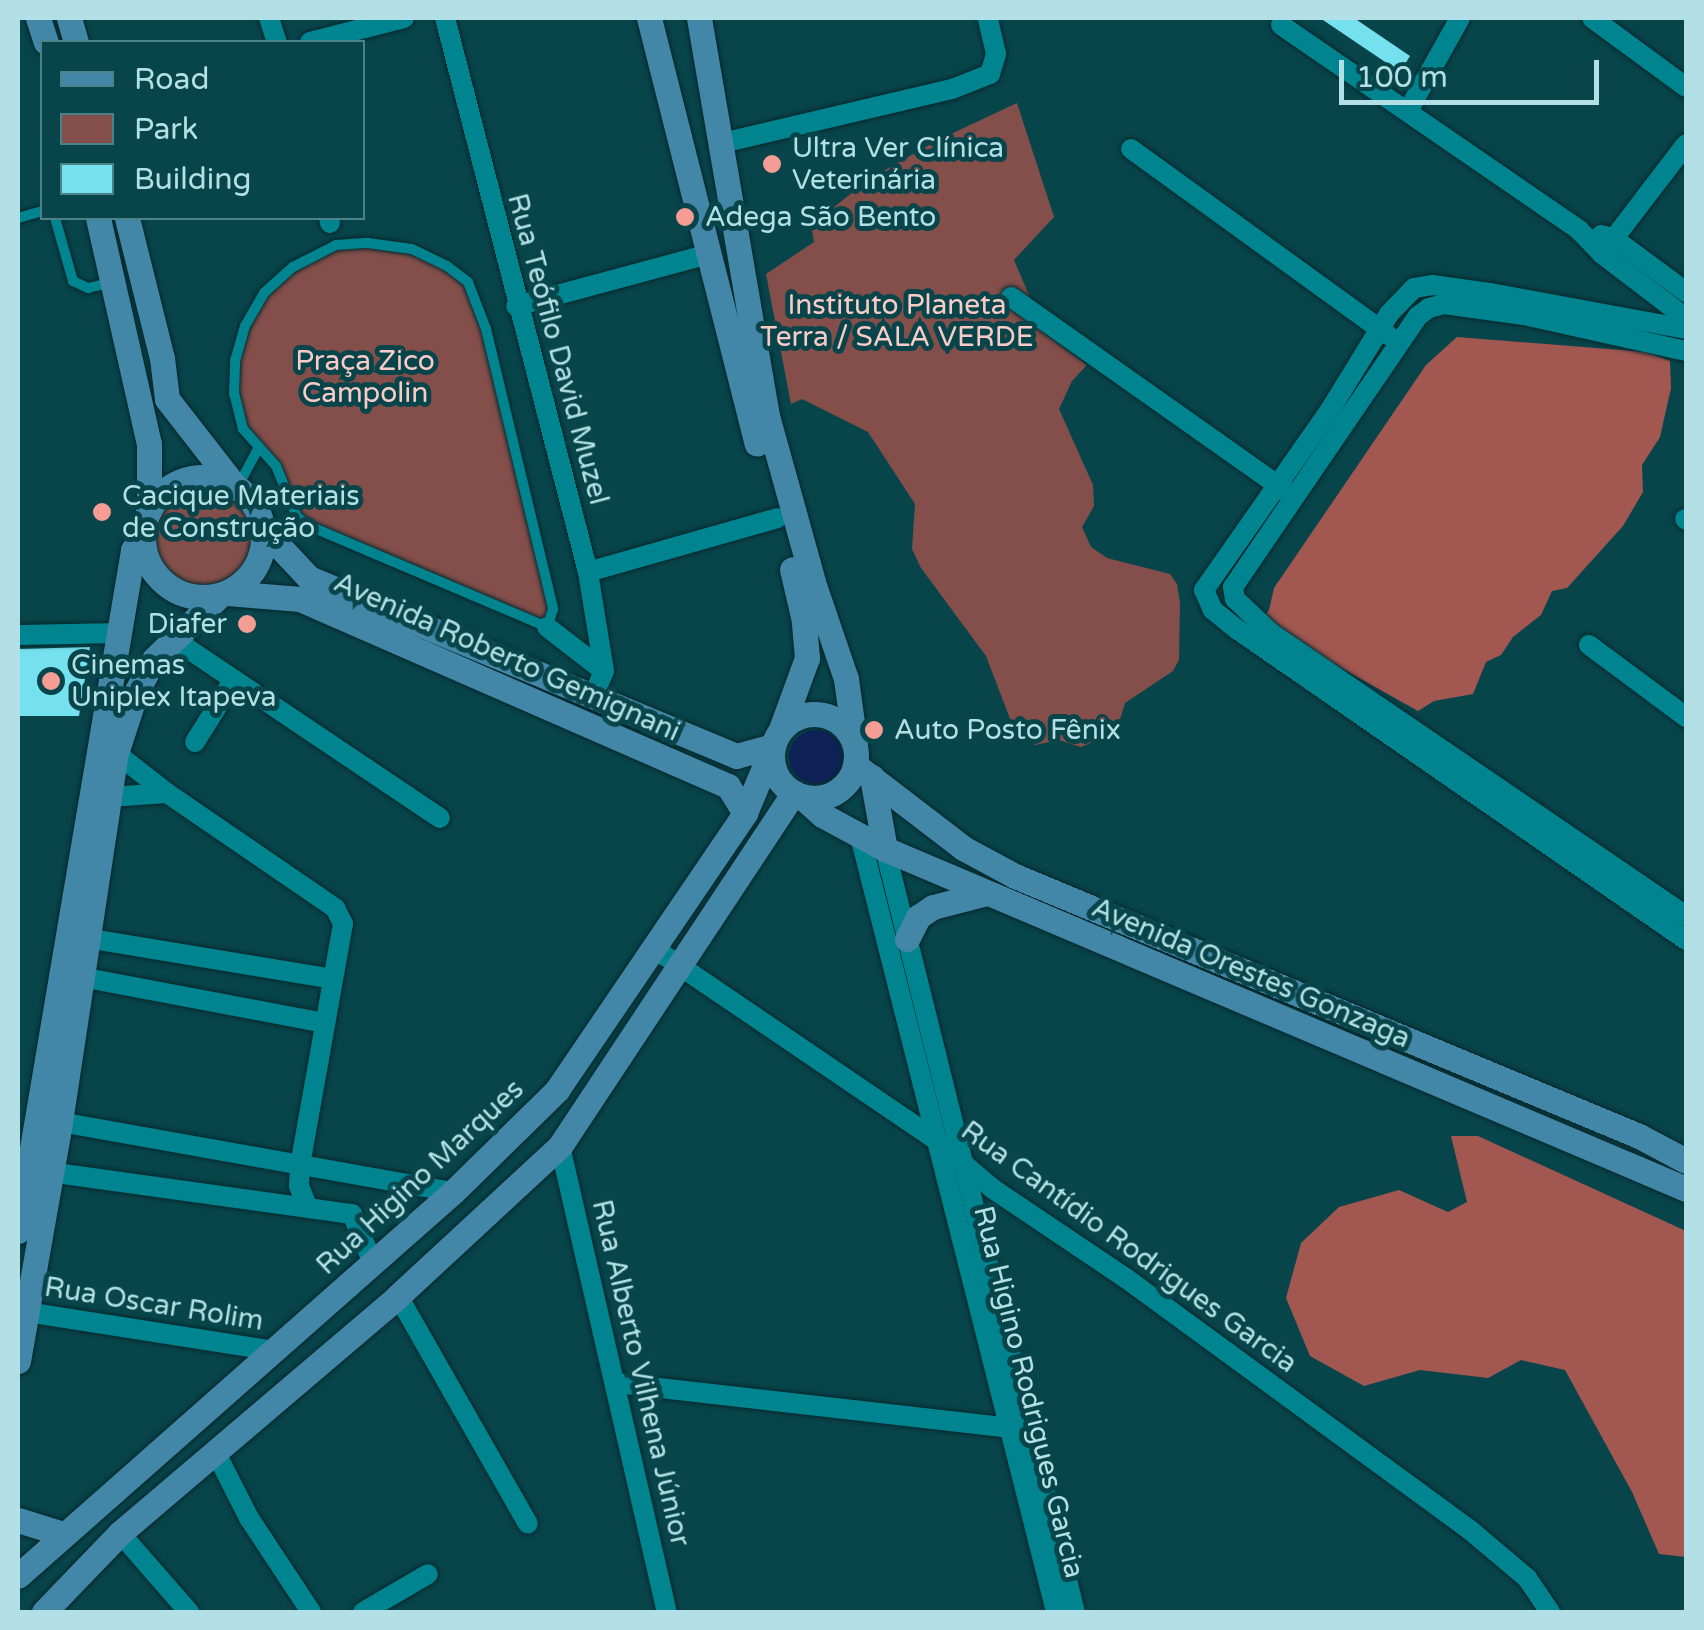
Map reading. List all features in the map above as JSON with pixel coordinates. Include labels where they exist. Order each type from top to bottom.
[{"type":"main road","name":"Rua Higino Marques","points":[[18,1576],[453,1192],[558,1090],[745,813],[804,676],[807,644],[649,18]]},
{"type":"main road","points":[[698,18],[766,412],[812,582],[846,678],[861,762],[885,849]]},
{"type":"main road","points":[[99,220],[149,444],[146,522],[152,570],[165,584],[200,598],[224,594]]},
{"type":"main road","points":[[18,1360],[60,1122],[116,753],[136,692],[154,659],[256,566],[263,529],[258,513],[168,398],[127,220]]},
{"type":"main road","points":[[18,1231],[133,550],[170,486],[202,477],[236,486]]},
{"type":"main road","name":"Avenida Roberto Gemignani","points":[[263,529],[309,578],[736,756],[777,738]]},
{"type":"main road","name":"Avenida Roberto Gemignani","points":[[224,594],[300,600],[728,786],[745,813]]},
{"type":"main road","points":[[816,714],[840,722],[861,762],[840,790],[821,798],[798,795],[774,768],[777,738],[791,720],[816,714]]},
{"type":"main road","name":"Avenida Orestes Gonzaga","points":[[861,762],[963,848],[1015,876],[1639,1136],[1686,1160]]},
{"type":"main road","points":[[44,1612],[120,1533],[217,1455],[398,1296],[560,1146],[798,795]]},
{"type":"main road","name":"Avenida Orestes Gonzaga","points":[[798,795],[822,816],[885,849],[1686,1189]]},
{"type":"main road","points":[[907,939],[918,917],[933,906],[987,893]]},
{"type":"main road","points":[[532,1114],[549,1113],[563,1125],[560,1146]]},
{"type":"main road","points":[[18,1520],[63,1534]]},
{"type":"street","points":[[318,40],[404,18]]},
{"type":"street","name":"Rua Teófilo David Muzel","points":[[445,18],[516,306],[588,572],[604,671]]},
{"type":"street","points":[[722,143],[952,89],[990,74],[996,54],[988,18]]},
{"type":"street","points":[[1408,109],[1460,18]]},
{"type":"street","points":[[1592,18],[1686,87]]},
{"type":"street","points":[[1281,24],[1579,230],[1686,292]]},
{"type":"street","points":[[1607,246],[1686,144]]},
{"type":"street","points":[[1131,149],[1378,332],[1401,339]]},
{"type":"street","points":[[1607,246],[1686,318]]},
{"type":"street","points":[[516,306],[710,254]]},
{"type":"street","points":[[1686,329],[1432,285],[1414,288],[1401,298],[1330,410],[1204,590],[1213,610],[1474,796],[1686,940]]},
{"type":"street","points":[[1011,297],[1296,498]]},
{"type":"street","points":[[1686,351],[1524,315],[1444,304],[1418,316],[1233,587],[1235,599],[1271,633],[1686,916]]},
{"type":"street","points":[[588,572],[777,518]]},
{"type":"street","points":[[547,627],[604,671],[594,695]]},
{"type":"street","points":[[18,635],[120,633]]},
{"type":"street","points":[[176,640],[440,818]]},
{"type":"street","points":[[1589,645],[1686,717]]},
{"type":"street","points":[[195,742],[232,681]]},
{"type":"street","points":[[116,753],[167,793],[335,908],[343,924],[300,1166],[299,1186],[307,1206]]},
{"type":"street","points":[[110,796],[167,793]]},
{"type":"street","name":"Rua Higino Rodrigues Garcia","points":[[860,836],[883,941],[1012,1428],[1056,1612]]},
{"type":"street","name":"Rua Higino Rodrigues Garcia","points":[[885,849],[1076,1612]]},
{"type":"street","points":[[86,938],[333,980]]},
{"type":"street","name":"Rua Cantídio Rodrigues Garcia","points":[[656,949],[938,1142],[1470,1530],[1527,1578],[1550,1612]]},
{"type":"street","points":[[81,976],[325,1024]]},
{"type":"street","points":[[60,1122],[453,1192]]},
{"type":"street","name":"Rua Alberto Vilhena Júnior","points":[[560,1146],[673,1612]]},
{"type":"street","points":[[49,1172],[352,1214],[372,1263]]},
{"type":"street","points":[[398,1296],[528,1524]]},
{"type":"street","name":"Rua Oscar Rolim","points":[[26,1312],[274,1350]]},
{"type":"street","points":[[616,1382],[1012,1428]]},
{"type":"street","points":[[217,1455],[249,1518],[311,1612]]},
{"type":"street","points":[[120,1533],[189,1612]]},
{"type":"street","points":[[377,1610],[428,1574]]},
{"type":"lane","points":[[56,220],[72,281],[88,288],[115,281]]},
{"type":"lane","points":[[368,243],[412,249],[447,266],[468,282],[486,329],[554,610],[547,627],[311,527],[297,517],[286,482],[259,447],[243,429],[234,394],[235,361],[245,326],[265,292],[293,267],[336,245],[368,243]]},
{"type":"lane","points":[[236,486],[259,447]]},
{"type":"green space","name":"Instituto Planeta Terra / SALA VERDE","points":[[1017,103],[1054,217],[1014,260],[1031,300],[1009,307],[1087,365],[1072,381],[1059,409],[1093,485],[1094,506],[1082,527],[1091,547],[1107,558],[1170,574],[1177,584],[1180,603],[1179,660],[1173,671],[1125,703],[1116,732],[1081,747],[1059,740],[1035,745],[1012,724],[986,656],[921,568],[912,549],[915,504],[868,432],[802,399],[791,404],[766,274],[814,242],[811,225],[871,178],[936,141]]},
{"type":"green space","name":"Praça Zico Campolin","points":[[368,244],[412,250],[467,283],[479,314],[552,609],[547,625],[298,516],[287,481],[244,429],[235,394],[236,361],[266,293],[294,268],[328,250]]},
{"type":"green space","points":[[204,491],[223,495],[239,505],[249,521],[253,540],[249,559],[239,575],[223,585],[204,589],[185,585],[169,575],[159,559],[155,540],[159,521],[169,505],[185,495]]},
{"type":"shaded area","points":[[1457,337],[1646,352],[1670,361],[1671,388],[1660,437],[1642,465],[1643,492],[1623,526],[1567,588],[1552,591],[1541,615],[1513,637],[1501,655],[1486,662],[1473,694],[1434,701],[1418,711],[1259,622],[1269,610],[1274,588],[1426,365]]},
{"type":"shaded area","points":[[1451,1136],[1478,1136],[1686,1231],[1686,1557],[1659,1554],[1632,1492],[1565,1370],[1521,1360],[1488,1378],[1420,1370],[1364,1386],[1310,1356],[1286,1298],[1301,1243],[1339,1207],[1399,1190],[1448,1212],[1467,1202]]},
{"type":"water","points":[[816,730],[835,738],[843,757],[835,776],[816,784],[797,776],[789,757],[797,738]]},
{"type":"building","points":[[1320,18],[1354,18],[1410,56],[1400,72]]},
{"type":"building","name":"Cinemas Uniplex Itapeva","points":[[90,647],[79,716],[18,716],[18,649]]},
{"type":"place","name":"Ultra Ver Clínica Veterinária","points":[[772,164]]},
{"type":"place","name":"Adega São Bento","points":[[685,217]]},
{"type":"place","name":"Cacique Materiais de Construção","points":[[102,512]]},
{"type":"place","name":"Diafer","points":[[247,624]]},
{"type":"place","name":"Cinemas Uniplex Itapeva","points":[[51,681]]},
{"type":"place","name":"Auto Posto Fênix","points":[[874,730]]}]
